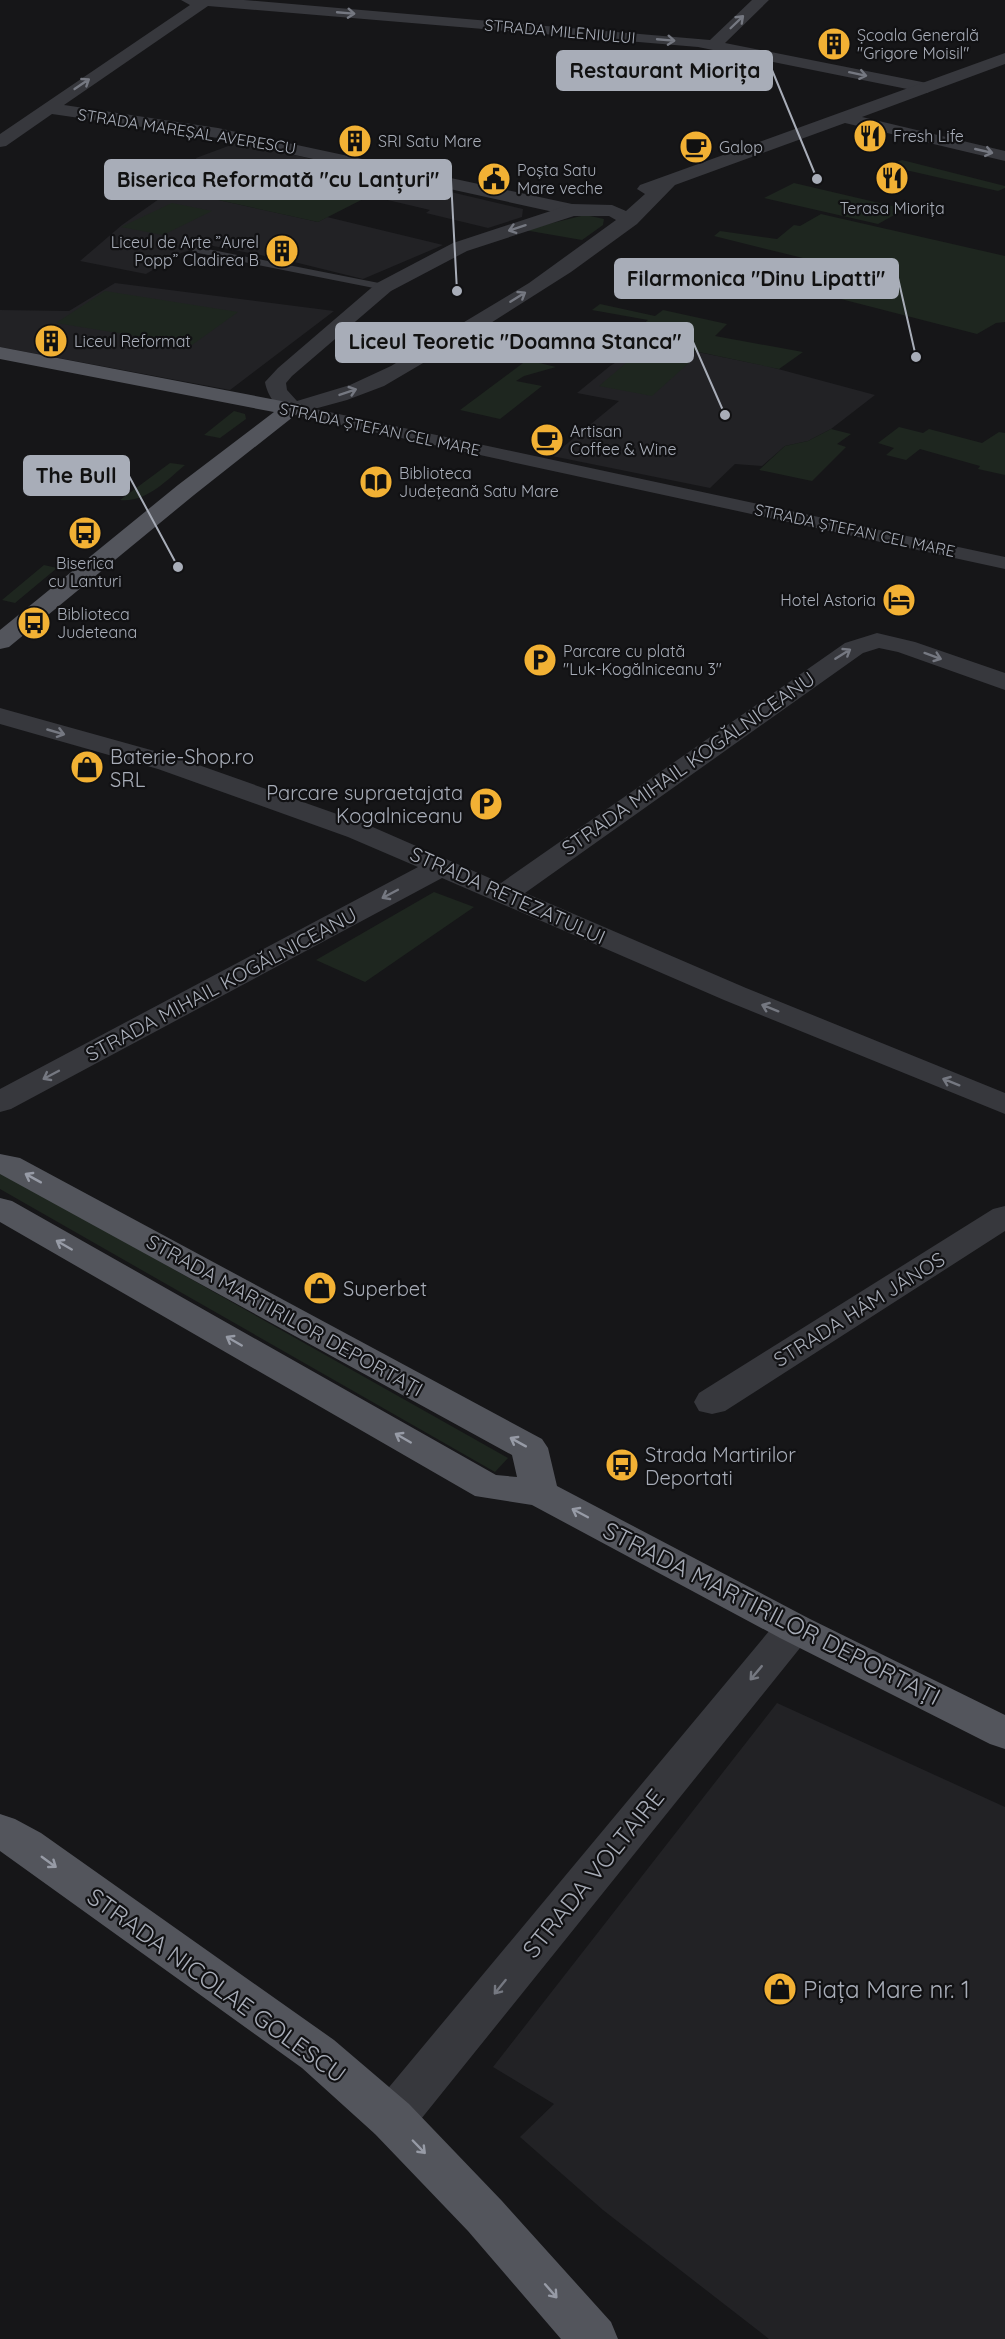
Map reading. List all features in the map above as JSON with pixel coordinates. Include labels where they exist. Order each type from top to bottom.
[{"type":"main road","name":"STRADA ȘTEFAN CEL MARE","points":[[0,353],[292,409]]},
{"type":"main road","points":[[0,642],[186,490],[292,409]]},
{"type":"main road","name":"STRADA MARTIRILOR DEPORTAȚI","points":[[0,1164],[8,1165],[529,1448],[540,1492]]},
{"type":"main road","name":"STRADA MARTIRILOR DEPORTAȚI","points":[[0,1208],[488,1486],[540,1492],[794,1628],[1005,1732]]},
{"type":"main road","name":"STRADA NICOLAE GOLESCU","points":[[0,1831],[26,1845],[318,2054],[392,2119],[485,2216],[592,2339]]},
{"type":"street","points":[[0,142],[200,0]]},
{"type":"street","name":"STRADA MILENIULUI","points":[[200,0],[714,45],[927,88]]},
{"type":"street","points":[[714,45],[760,0]]},
{"type":"street","points":[[668,182],[633,217],[578,259],[471,327],[388,375],[366,386],[292,409],[277,392],[276,382],[384,287],[460,247],[572,210],[668,182],[1005,58]]},
{"type":"street","name":"STRADA MAREȘAL AVERESCU","points":[[47,108],[218,133],[572,210]]},
{"type":"street","points":[[845,118],[1005,156]]},
{"type":"street","points":[[572,210],[612,211],[633,217]]},
{"type":"street","name":"STRADA ȘTEFAN CEL MARE","points":[[292,409],[1005,562]]},
{"type":"street","name":"STRADA MIHAIL KOGĂLNICEANU","points":[[504,894],[854,648],[877,640],[906,646],[1005,682]]},
{"type":"street","name":"STRADA RETEZATULUI","points":[[0,716],[167,763],[358,831],[735,994],[1005,1104]]},
{"type":"street","name":"STRADA MIHAIL KOGĂLNICEANU","points":[[0,1102],[442,866]]},
{"type":"street","name":"STRADA HÁM JÁNOS","points":[[712,1402],[1005,1216]]},
{"type":"street","name":"STRADA VOLTAIRE","points":[[392,2119],[794,1628]]},
{"type":"lane","points":[[197,250],[384,287]]},
{"type":"shaded area","points":[[239,142],[523,209],[522,217],[488,228],[426,213],[430,210],[239,165],[192,194],[318,222],[327,217],[443,245],[363,279],[286,260],[208,245],[181,253],[146,274],[80,261],[122,225],[159,199],[179,194],[207,178],[183,173],[198,164],[196,158]]},
{"type":"shaded area","points":[[902,160],[1005,186],[1005,188],[998,191],[888,166]]},
{"type":"shaded area","points":[[239,165],[369,196],[318,222],[191,194]]},
{"type":"shaded area","points":[[794,183],[905,209],[878,224],[764,198]]},
{"type":"shaded area","points":[[172,203],[212,211],[163,235],[121,227]]},
{"type":"shaded area","points":[[821,214],[1005,256],[1005,322],[996,323],[977,334],[837,298],[858,285],[865,277],[814,265],[818,263],[815,261],[714,236],[720,231],[777,239],[794,225],[800,226]]},
{"type":"shaded area","points":[[585,215],[604,219],[603,225],[582,240],[524,230]]},
{"type":"shaded area","points":[[115,283],[334,311],[230,390],[0,347],[0,310],[69,311]]},
{"type":"shaded area","points":[[105,291],[238,312],[192,345],[56,323]]},
{"type":"shaded area","points":[[600,304],[655,316],[663,310],[727,324],[715,336],[803,352],[779,369],[628,337],[648,320],[592,310]]},
{"type":"shaded area","points":[[649,342],[767,366],[875,395],[831,429],[808,441],[785,446],[762,466],[735,464],[710,488],[552,456],[619,401],[577,393],[610,366]]},
{"type":"shaded area","points":[[639,352],[691,361],[652,396],[599,386]]},
{"type":"shaded area","points":[[527,360],[556,367],[524,376],[516,381],[542,386],[500,419],[460,410]]},
{"type":"shaded area","points":[[234,411],[245,414],[246,419],[220,438],[204,435]]},
{"type":"shaded area","points":[[899,427],[923,433],[929,429],[982,443],[999,432],[1005,433],[1005,475],[978,469],[980,466],[920,449],[906,460],[886,455],[894,448],[878,443]]},
{"type":"shaded area","points":[[831,429],[851,434],[837,444],[846,447],[812,481],[759,470],[785,446],[808,441]]},
{"type":"shaded area","points":[[170,463],[185,465],[147,494],[130,500],[120,500]]},
{"type":"shaded area","points":[[44,565],[57,568],[15,603],[2,600]]},
{"type":"shaded area","points":[[434,892],[474,907],[365,982],[316,960]]},
{"type":"shaded area","points":[[0,1172],[508,1458],[495,1472],[0,1189]]},
{"type":"shaded area","name":"Piața Mare nr. 1","points":[[777,1703],[1005,1807],[1005,2339],[769,2339],[603,2210],[520,2137],[554,2104],[493,2067]]},
{"type":"place","name":"Școala Generală \"Grigore Moisil\"","points":[[834,44]]},
{"type":"place","name":"Fresh Life","points":[[870,136]]},
{"type":"place","name":"SRI Satu Mare","points":[[355,141]]},
{"type":"place","name":"Galop","points":[[696,147]]},
{"type":"place","name":"Terasa Miorița","points":[[892,178]]},
{"type":"place","name":"Poșta Satu Mare veche","points":[[494,179]]},
{"type":"place","name":"Restaurant Miorița","points":[[817,179]]},
{"type":"place","name":"Liceul de Arte ”Aurel Popp” Cladirea B","points":[[282,251]]},
{"type":"place","name":"Biserica Reformată \"cu Lanțuri\"","points":[[457,291]]},
{"type":"place","name":"Liceul Reformat","points":[[51,341]]},
{"type":"place","name":"Filarmonica \"Dinu Lipatti\"","points":[[916,357]]},
{"type":"place","name":"Liceul Teoretic \"Doamna Stanca\"","points":[[725,415]]},
{"type":"place","name":"Artisan Coffee & Wine","points":[[547,440]]},
{"type":"place","name":"Biblioteca Judeţeană Satu Mare","points":[[376,482]]},
{"type":"place","name":"Biserica cu Lanturi","points":[[85,533]]},
{"type":"place","name":"The Bull","points":[[178,567]]},
{"type":"place","name":"Hotel Astoria","points":[[899,600]]},
{"type":"place","name":"Biblioteca Judeteana","points":[[34,623]]},
{"type":"place","name":"Parcare cu plată \"Luk-Kogălniceanu 3\"","points":[[540,660]]},
{"type":"place","name":"Baterie-Shop.ro SRL","points":[[87,767]]},
{"type":"place","name":"Parcare supraetajata Kogalniceanu","points":[[486,804]]},
{"type":"place","name":"Superbet","points":[[320,1288]]},
{"type":"place","name":"Strada Martirilor Deportati","points":[[622,1465]]},
{"type":"place","name":"Piața Mare nr. 1","points":[[780,1989]]}]
